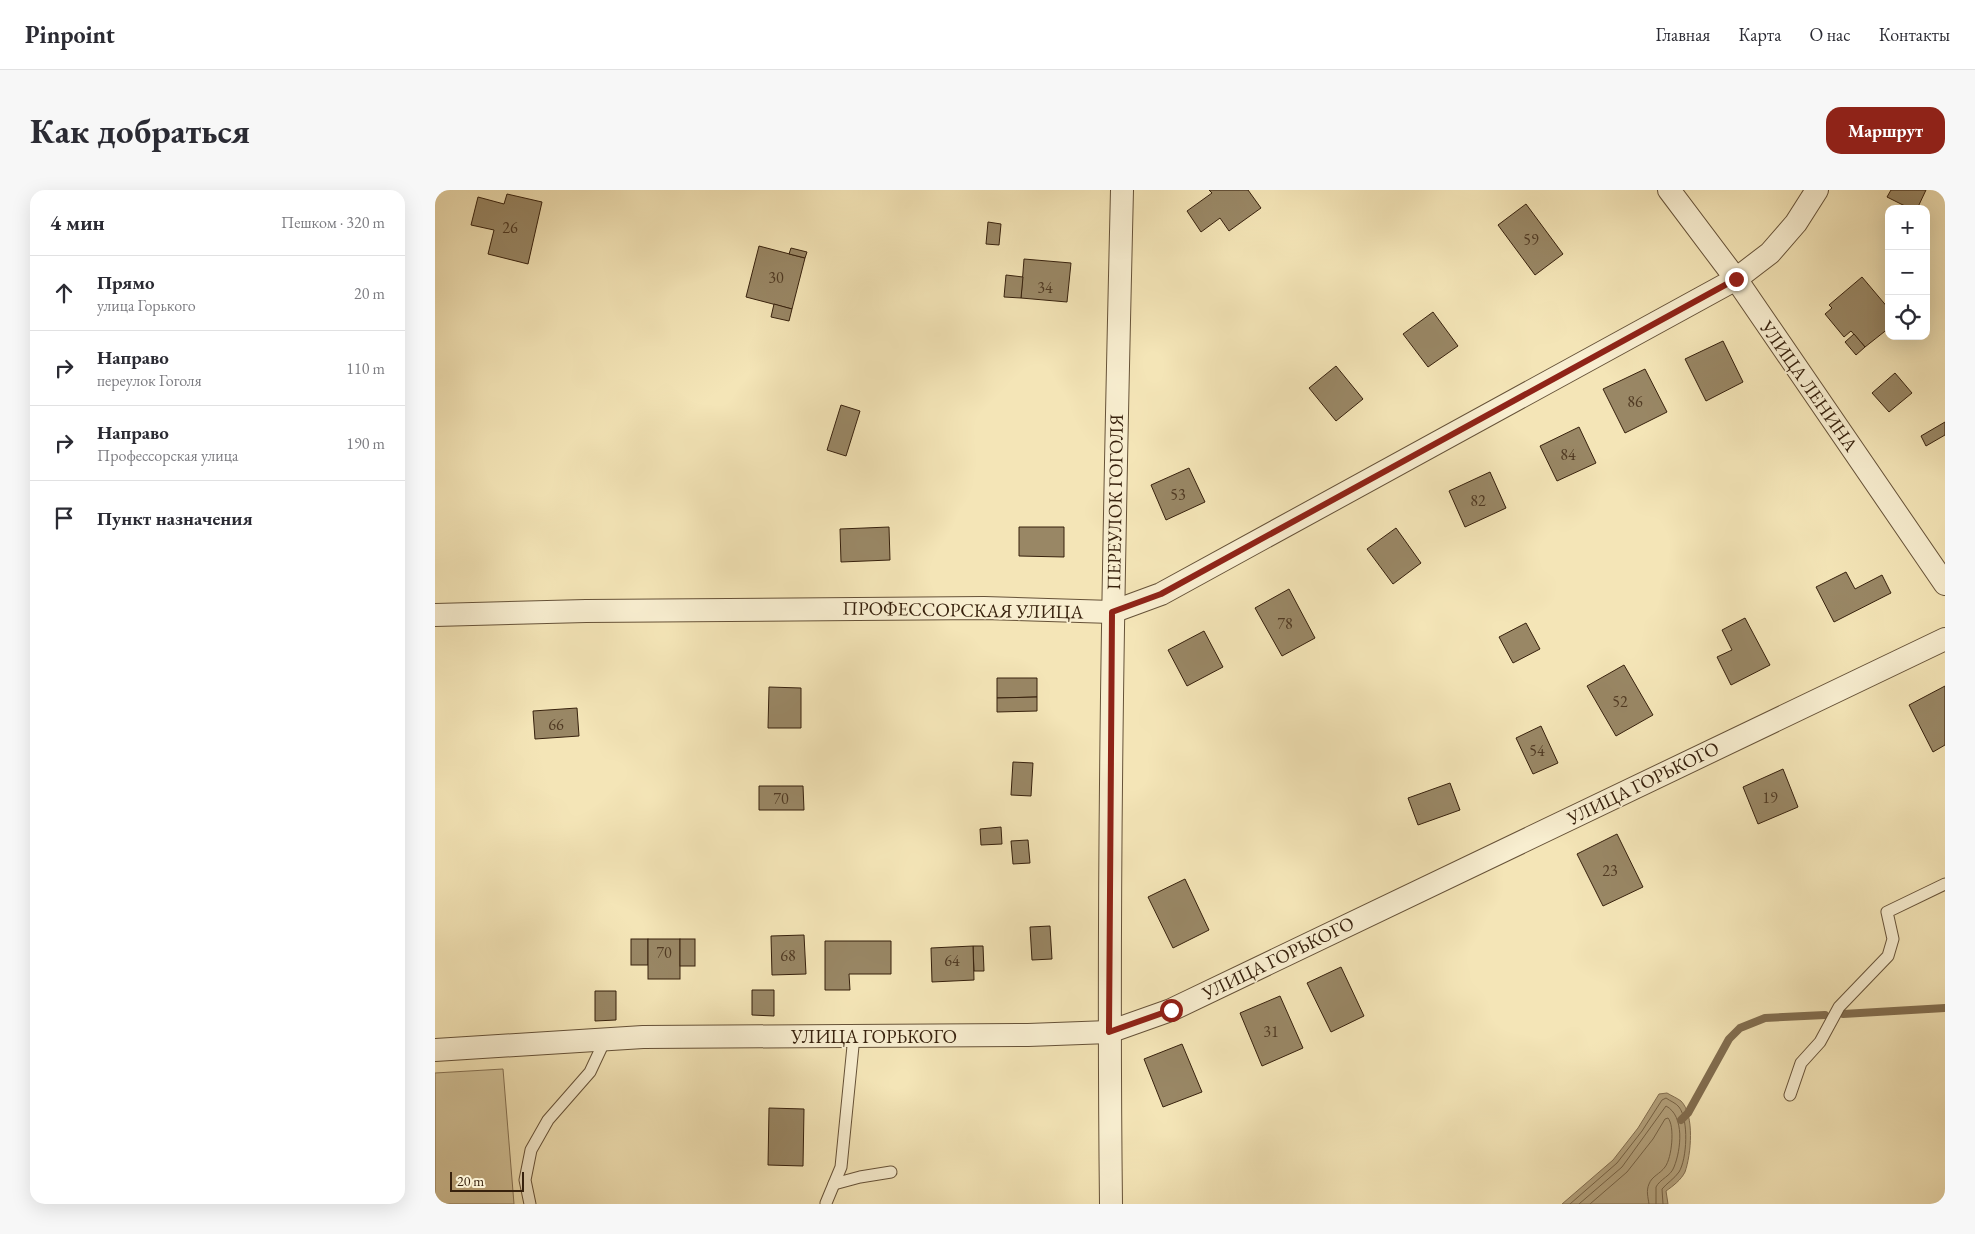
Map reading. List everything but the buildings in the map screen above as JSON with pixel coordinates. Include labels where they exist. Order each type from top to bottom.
[{"type":"street","name":"ПЕРЕУЛОК ГОГОЛЯ","points":[[1111,1204],[1109,1032],[1112,612],[1122,190]]},
{"type":"street","name":"УЛИЦА ЛЕНИНА","points":[[1669,190],[1736,279],[1945,584]]},
{"type":"street","name":"ПРОФЕССОРСКАЯ УЛИЦА","points":[[435,615],[585,611],[984,608],[1112,612],[1161,594],[1736,279],[1770,253],[1796,223],[1817,190]]},
{"type":"street","name":"УЛИЦА ГОРЬКОГО","points":[[435,1050],[643,1038],[1109,1032],[1171,1010],[1945,639]]},
{"type":"lane","points":[[1790,1095],[1801,1063],[1820,1042],[1839,1007],[1888,956],[1893,939],[1887,912],[1945,884]]},
{"type":"lane","points":[[826,1203],[841,1166],[854,1036]]},
{"type":"lane","points":[[530,1204],[525,1180],[531,1150],[548,1120],[590,1072],[605,1040]]},
{"type":"lane","points":[[834,1184],[891,1172]]},
{"type":"shaded area","points":[[503,1069],[514,1204],[435,1204],[435,1073]]},
{"type":"water","points":[[1667,1093],[1681,1101],[1685,1107],[1691,1135],[1685,1172],[1666,1191],[1668,1204],[1562,1204],[1613,1160],[1638,1128],[1659,1094]]},
{"type":"waterway","points":[[1843,1014],[1945,1008]]},
{"type":"waterway","points":[[1681,1120],[1688,1113],[1729,1039],[1740,1028],[1765,1018],[1825,1015]]},
{"type":"route","points":[[1171,1010],[1109,1032],[1112,612],[1161,594],[1736,279]]}]
